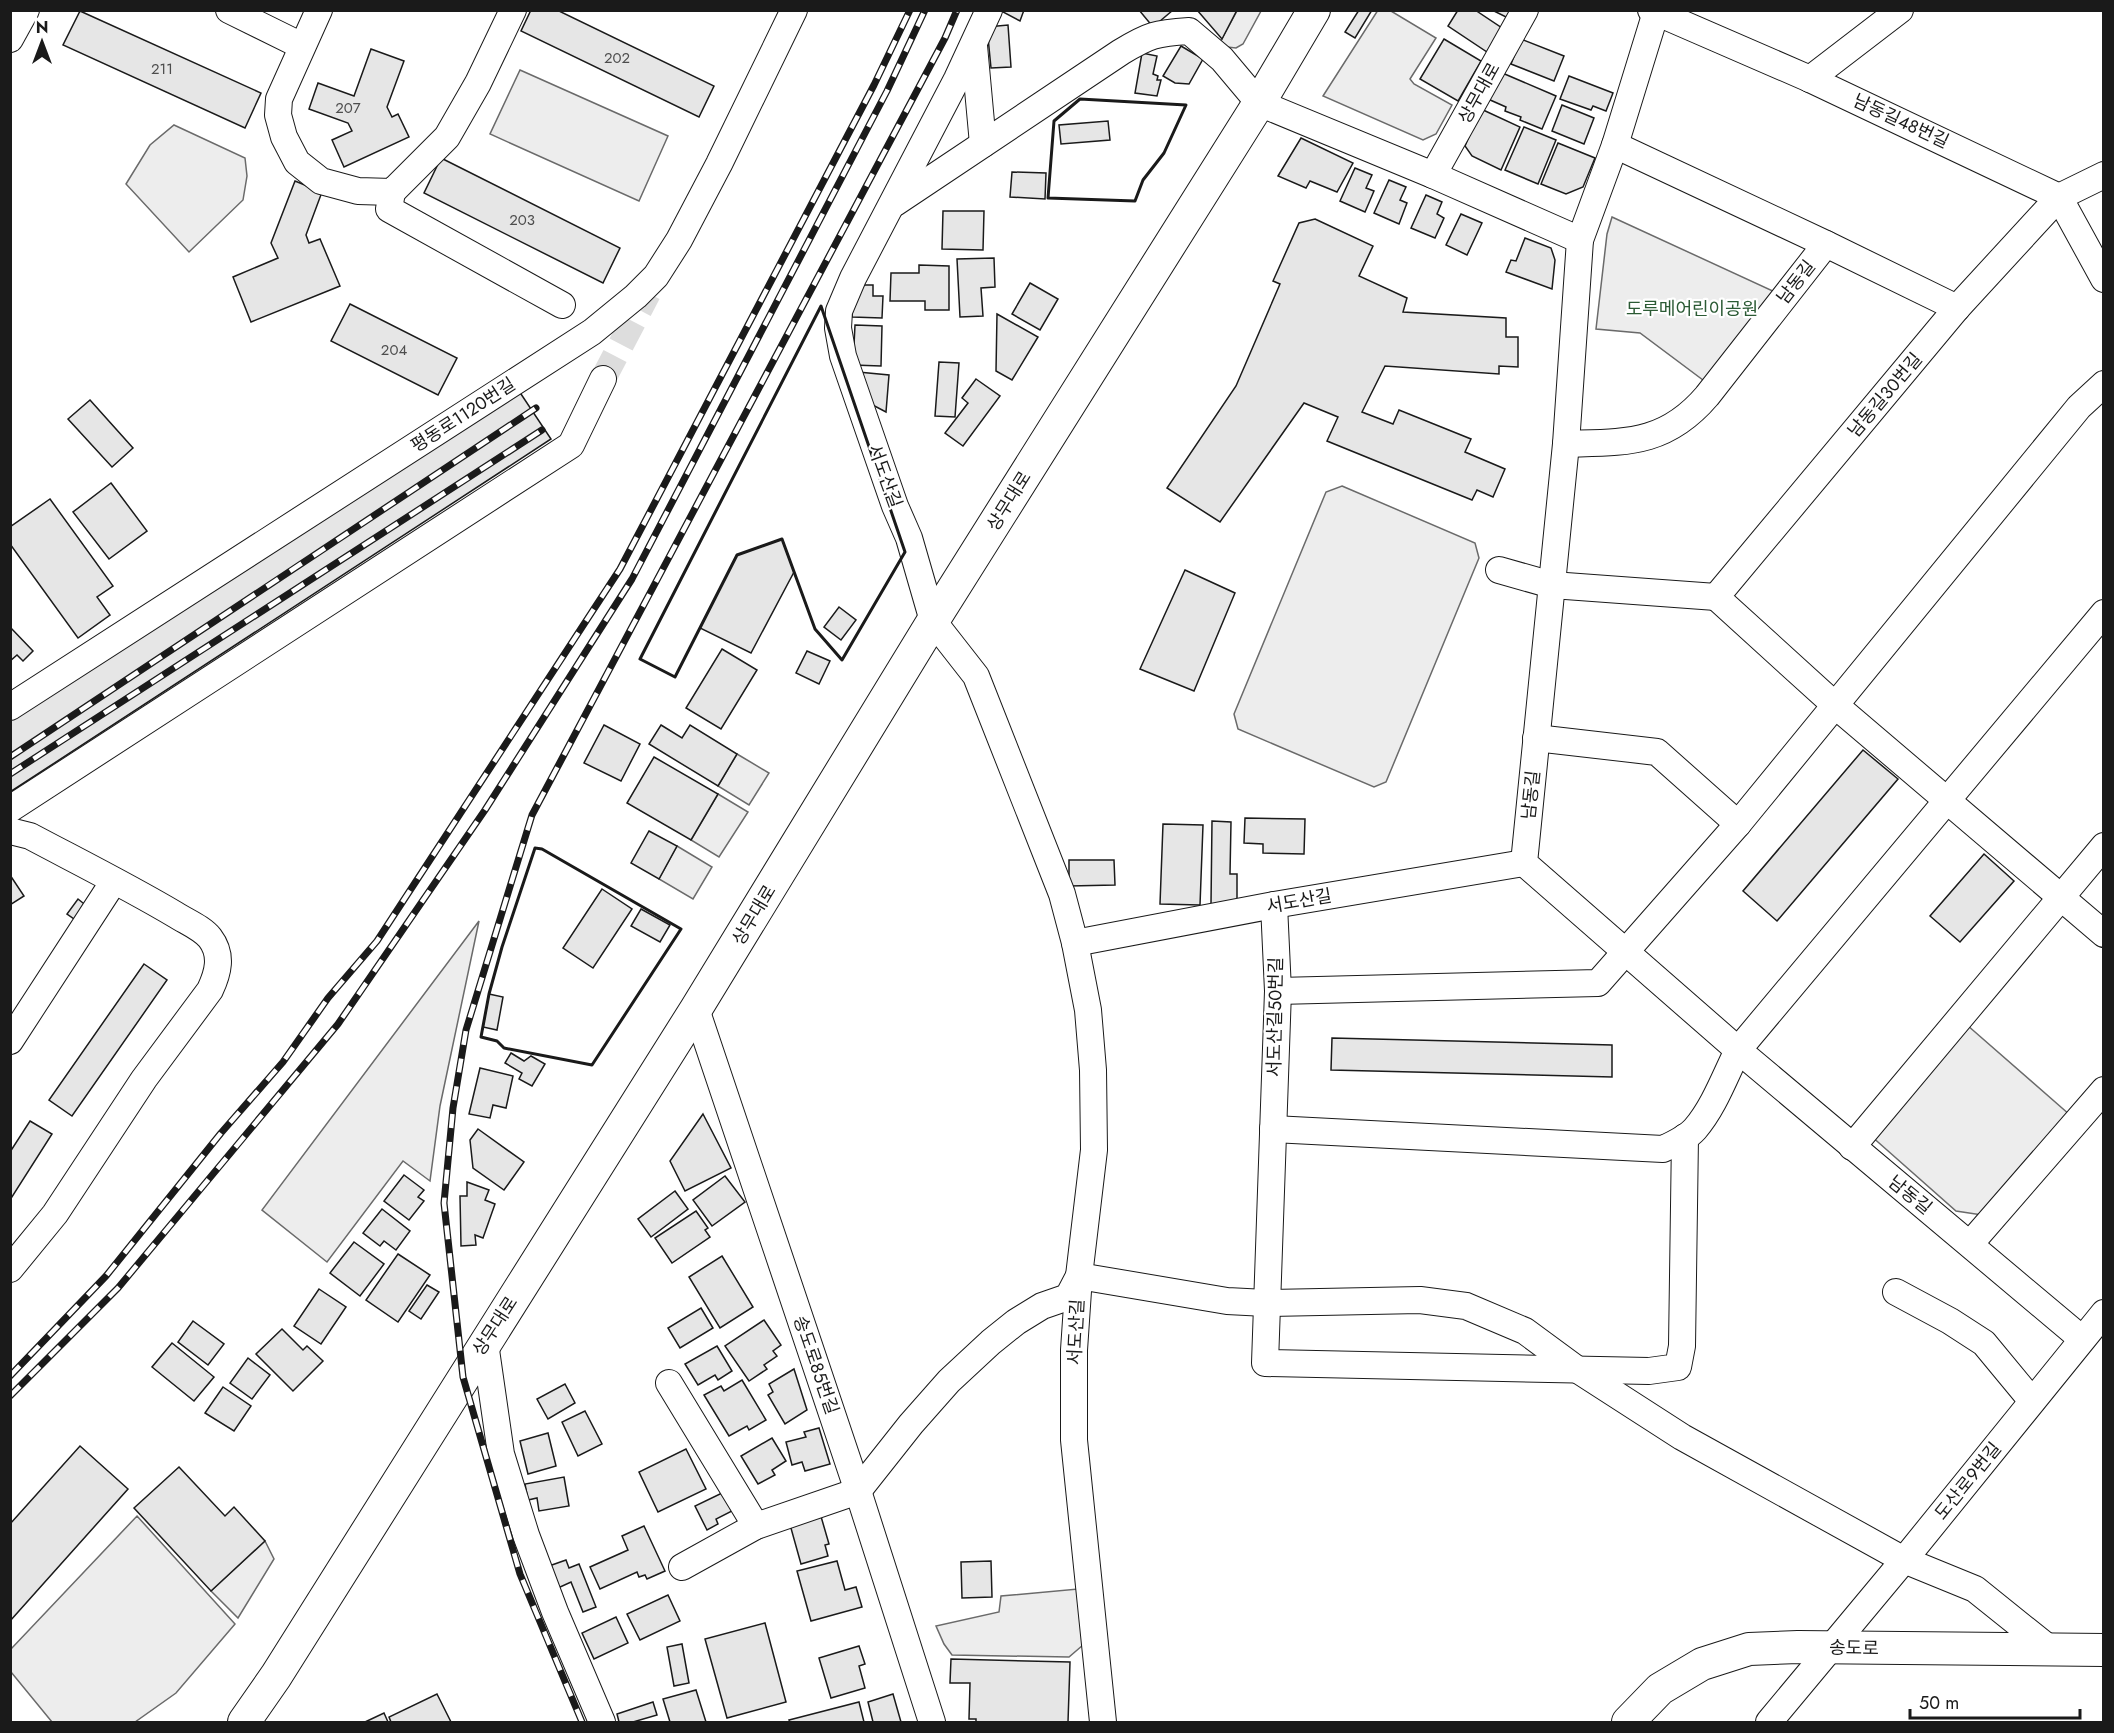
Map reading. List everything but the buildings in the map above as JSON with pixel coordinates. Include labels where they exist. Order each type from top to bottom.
[{"type":"main road","name":"상무대로","points":[[244,1722],[276,1676],[696,1009],[933,621],[1259,104],[1314,10]]},
{"type":"main road","name":"송도로","points":[[1628,1722],[1660,1689],[1702,1664],[1749,1649],[2103,1650]]},
{"type":"street","points":[[10,39],[26,10]]},
{"type":"street","points":[[229,10],[302,46]]},
{"type":"street","points":[[319,10],[279,99],[278,116],[284,136],[297,162],[321,181],[358,191],[392,192]]},
{"type":"street","points":[[513,10],[478,83],[447,137],[392,192],[389,209],[562,305]]},
{"type":"street","name":"평동로1120번길","points":[[10,707],[592,332],[652,285],[679,240],[794,10]]},
{"type":"street","name":"서도산길","points":[[989,10],[894,204],[853,278],[839,312],[838,328],[843,356],[895,506],[909,538],[933,621],[976,676],[1062,894],[1075,943],[1088,1011],[1093,1070],[1094,1150],[1079,1276],[1074,1350],[1074,1440],[1103,1722]]},
{"type":"street","name":"상무대로","points":[[1433,175],[1525,10]]},
{"type":"street","points":[[1810,79],[1900,10]]},
{"type":"street","name":"남동길48번길","points":[[1654,11],[1810,79],[2059,197]]},
{"type":"street","name":"남동길","points":[[1654,11],[1615,145],[1580,240],[1566,444],[1524,863],[1738,1050],[2082,1339]]},
{"type":"street","points":[[894,204],[1121,51],[1148,36],[1189,31],[1222,59],[1259,104],[1433,175],[1580,240]]},
{"type":"street","points":[[974,43],[983,144]]},
{"type":"street","name":"남동길","points":[[1615,145],[1957,308]]},
{"type":"street","points":[[2103,175],[2059,197],[2103,279]]},
{"type":"street","name":"남동길30번길","points":[[1716,597],[1957,308],[2059,197]]},
{"type":"street","name":"남동길","points":[[1566,444],[1639,439],[1658,433],[1686,419],[1707,396],[1826,244]]},
{"type":"street","points":[[10,809],[571,445],[603,379]]},
{"type":"street","points":[[1278,991],[1598,983],[1738,824],[2072,416],[2103,384]]},
{"type":"street","points":[[1499,570],[1552,585],[1716,597],[1836,706],[2103,934]]},
{"type":"street","points":[[1273,1129],[1663,1149],[1685,1137],[1694,1130],[1710,1105],[1738,1050],[2103,614]]},
{"type":"street","points":[[1536,738],[1657,752],[1738,824]]},
{"type":"street","points":[[10,831],[30,836],[165,909],[210,938],[219,959],[217,975],[206,997],[144,1078],[55,1214],[10,1269]]},
{"type":"street","points":[[1852,1147],[2103,846]]},
{"type":"street","name":"서도산길","points":[[1075,943],[1274,905],[1524,863]]},
{"type":"street","points":[[10,1041],[114,881]]},
{"type":"street","name":"서도산길50번길","points":[[1274,905],[1278,991],[1265,1363],[1578,1370]]},
{"type":"street","name":"송도로85번길","points":[[696,1009],[858,1491],[932,1722]]},
{"type":"street","points":[[1970,1245],[2103,1090]]},
{"type":"street","points":[[1578,1370],[1648,1371],[1678,1367],[1682,1346],[1685,1137]]},
{"type":"street","points":[[682,1566],[756,1526],[858,1491],[911,1424],[950,1381],[1016,1322],[1042,1306],[1068,1297],[1079,1276],[1227,1301],[1266,1303],[1420,1300],[1466,1306],[1525,1331],[1578,1370],[1682,1437],[1904,1560],[1975,1589],[2051,1650]]},
{"type":"street","points":[[1896,1292],[1950,1321],[1984,1343],[2032,1401]]},
{"type":"street","name":"도산로9번길","points":[[1768,1722],[1832,1648],[2103,1313]]},
{"type":"street","points":[[485,1343],[501,1454],[523,1525],[555,1612],[602,1722]]},
{"type":"street","points":[[669,1383],[756,1526]]},
{"type":"shaded area","points":[[1378,10],[1391,11],[1436,38],[1410,79],[1414,84],[1452,105],[1436,134],[1423,140],[1323,96]]},
{"type":"shaded area","points":[[1237,11],[1261,11],[1243,44],[1236,48],[1218,46]]},
{"type":"shaded area","points":[[520,70],[668,136],[639,201],[490,134]]},
{"type":"shaded area","points":[[174,125],[245,158],[247,176],[243,200],[189,252],[126,184],[150,145]]},
{"type":"shaded area","name":"도루메어린이공원","points":[[1612,217],[1775,292],[1707,383],[1640,333],[1596,329],[1607,234]]},
{"type":"shaded area","points":[[1342,486],[1475,543],[1479,558],[1386,782],[1374,787],[1238,729],[1234,714],[1326,492]]},
{"type":"shaded area","points":[[737,754],[769,773],[749,805],[718,786]]},
{"type":"shaded area","points":[[718,794],[748,812],[719,857],[691,840]]},
{"type":"shaded area","points":[[677,846],[712,867],[693,899],[659,879]]},
{"type":"shaded area","points":[[479,921],[440,1106],[430,1181],[403,1161],[327,1262],[262,1210]]},
{"type":"shaded area","points":[[1967,1025],[2070,1115],[1982,1215],[1956,1211],[1870,1135]]},
{"type":"shaded area","points":[[137,1516],[235,1624],[176,1693],[135,1722],[52,1722],[11,1672],[11,1649]]},
{"type":"shaded area","points":[[265,1541],[274,1559],[238,1618],[211,1591]]},
{"type":"shaded area","points":[[1078,1589],[1083,1645],[1069,1657],[952,1655],[936,1626],[999,1612],[1001,1596]]},
{"type":"tunnel","points":[[603,379],[648,293]]},
{"type":"railway","points":[[10,1376],[106,1276],[221,1133],[283,1062],[328,998],[377,941],[620,569],[874,85],[910,10]]},
{"type":"railway","points":[[10,1396],[118,1288],[338,1024],[485,810],[632,579],[887,91],[925,10]]},
{"type":"railway","points":[[582,1722],[520,1574],[463,1377],[444,1203],[453,1108],[466,1030],[532,815],[945,38],[957,10]]},
{"type":"railway","points":[[10,757],[536,408]]},
{"type":"railway","points":[[10,774],[542,430]]},
{"type":"wall","points":[[1080,99],[1186,105],[1164,153],[1143,180],[1135,201],[1048,198],[1054,121],[1080,99]]},
{"type":"wall","points":[[821,306],[905,552],[842,660],[815,629],[782,539],[737,555],[675,677],[640,659],[821,306]]},
{"type":"wall","points":[[535,848],[542,849],[681,929],[592,1065],[504,1048],[497,1041],[481,1037],[489,994],[502,947],[535,848]]}]
